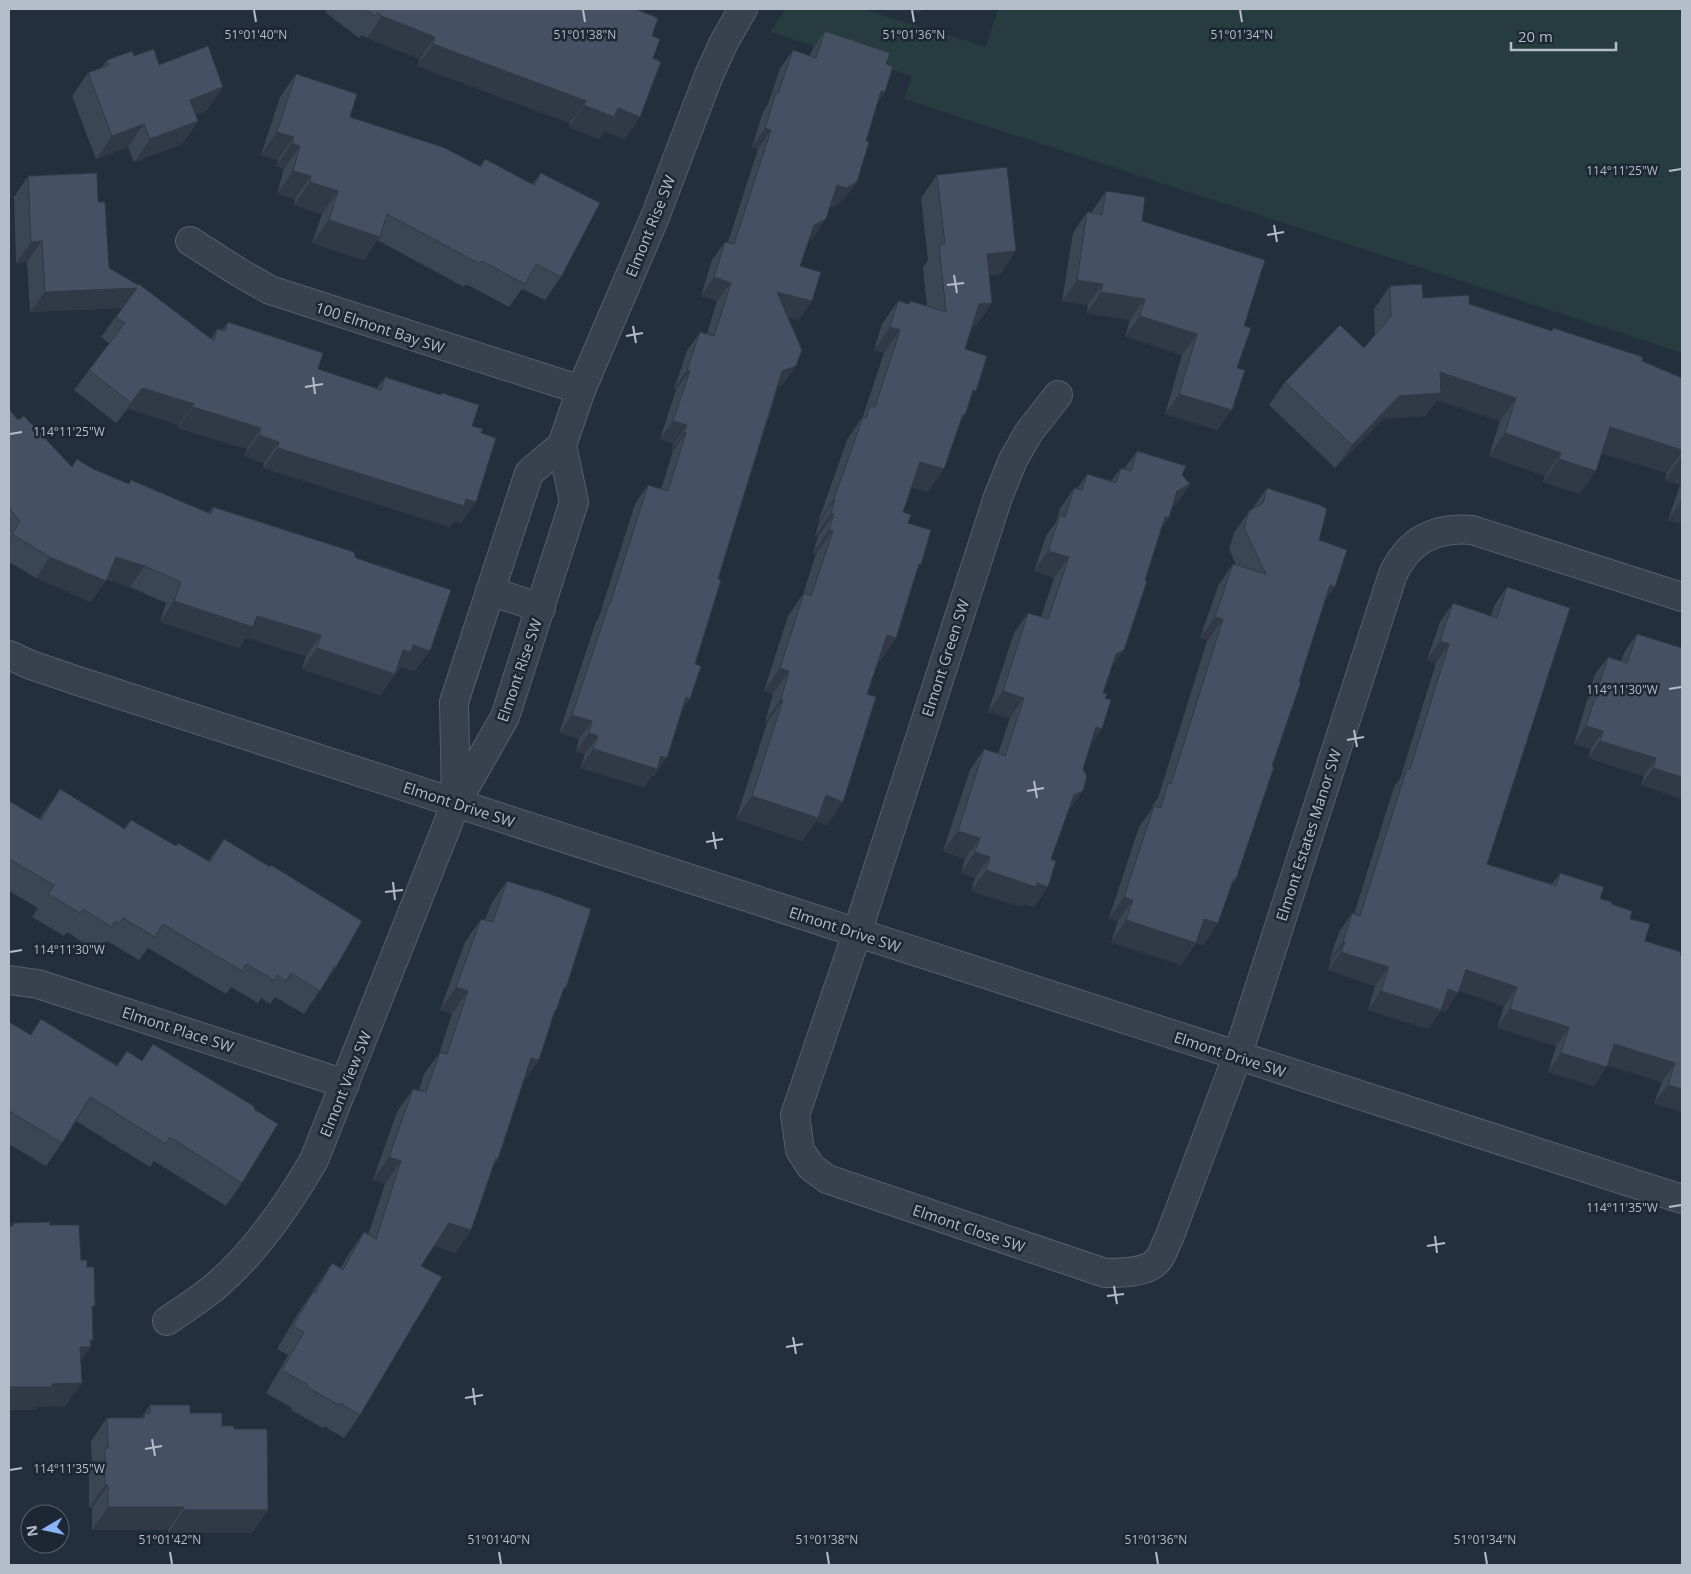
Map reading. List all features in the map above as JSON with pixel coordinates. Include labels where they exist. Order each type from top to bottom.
[{"type":"street","name":"Elmont Rise SW","points":[[456,803],[505,717],[574,502],[562,445],[581,390],[655,217],[709,75],[724,42],[743,9]]},
{"type":"street","name":"100 Elmont Bay SW","points":[[190,241],[236,272],[270,290],[581,390]]},
{"type":"street","name":"Elmont Green SW","points":[[856,932],[998,497],[1013,460],[1029,432],[1058,395]]},
{"type":"street","points":[[456,803],[454,702],[529,473],[562,445]]},
{"type":"street","name":"Elmont Estates Manor SW","points":[[1237,1056],[1393,574],[1400,559],[1413,546],[1434,533],[1457,528],[1472,530],[1682,597]]},
{"type":"street","name":"Elmont Rise SW","points":[[490,592],[541,608]]},
{"type":"street","name":"Elmont Drive SW","points":[[9,655],[64,676],[1682,1199]]},
{"type":"street","name":"Elmont View SW","points":[[167,1322],[217,1284],[251,1249],[271,1226],[296,1191],[314,1160],[456,803]]},
{"type":"street","name":"Elmont Close SW","points":[[856,932],[795,1115],[800,1150],[811,1167],[827,1179],[1040,1252],[1105,1273],[1138,1271],[1158,1261],[1169,1238],[1237,1056]]},
{"type":"street","name":"Elmont Place SW","points":[[9,980],[38,984],[345,1084]]},
{"type":"green space","points":[[785,9],[862,9],[986,47],[998,9],[1682,9],[1682,353],[904,99],[912,76],[770,32]]},
{"type":"building","points":[[365,9],[635,9],[658,18],[652,36],[660,39],[653,58],[661,62],[640,117],[618,108],[614,117],[584,105],[586,101],[433,44],[435,37],[377,13],[375,16]]},
{"type":"building","points":[[825,31],[890,53],[886,64],[893,66],[885,92],[881,91],[866,141],[869,142],[857,182],[846,188],[837,185],[826,219],[814,225],[800,266],[821,272],[812,301],[777,292],[802,350],[796,366],[782,371],[718,579],[721,580],[695,664],[701,666],[690,699],[686,697],[667,758],[661,756],[657,769],[593,749],[598,736],[589,733],[592,721],[572,715],[648,485],[668,491],[687,425],[673,421],[690,371],[687,370],[700,332],[714,336],[731,283],[714,277],[725,242],[734,244],[771,130],[765,128],[776,93],[778,94],[793,50],[816,58]]},
{"type":"building","points":[[208,46],[223,87],[190,100],[198,121],[150,139],[144,124],[112,136],[88,73],[109,65],[107,60],[132,51],[134,56],[154,49],[159,65]]},
{"type":"building","points":[[296,74],[357,94],[350,117],[445,148],[481,167],[485,159],[534,185],[541,173],[600,203],[561,277],[536,264],[525,284],[482,261],[480,264],[387,214],[380,237],[329,220],[338,191],[310,182],[311,176],[293,171],[300,146],[292,143],[294,137],[277,132]]},
{"type":"building","points":[[1007,167],[1016,251],[987,254],[992,303],[979,304],[965,349],[987,356],[976,391],[973,390],[965,415],[963,414],[944,469],[920,462],[903,512],[911,515],[908,523],[931,530],[896,638],[887,635],[867,694],[876,697],[843,802],[826,795],[818,818],[752,796],[783,700],[781,699],[789,671],[780,668],[804,593],[811,596],[833,531],[829,530],[834,514],[831,513],[834,499],[863,417],[866,418],[870,406],[875,407],[900,330],[890,327],[898,301],[909,304],[910,301],[946,312],[939,245],[945,244],[937,175]]},
{"type":"building","points":[[97,173],[98,202],[105,202],[109,268],[139,284],[214,341],[217,329],[225,331],[228,322],[323,353],[318,369],[381,390],[385,377],[479,405],[472,426],[483,429],[481,433],[496,438],[476,502],[466,499],[464,506],[278,448],[279,442],[259,435],[261,428],[193,407],[194,404],[142,388],[131,403],[89,370],[125,323],[116,317],[137,288],[45,292],[42,241],[31,242],[28,176]]},
{"type":"building","points":[[1106,191],[1145,197],[1142,221],[1265,260],[1244,326],[1251,328],[1237,368],[1245,370],[1232,410],[1179,394],[1197,334],[1140,316],[1145,299],[1101,292],[1103,284],[1077,280],[1087,212],[1102,215]]},
{"type":"building","points":[[1422,284],[1423,298],[1469,295],[1469,304],[1552,331],[1553,328],[1643,357],[1642,361],[1682,378],[1682,450],[1610,427],[1596,471],[1559,459],[1561,453],[1505,433],[1516,398],[1440,372],[1441,393],[1399,396],[1352,445],[1285,382],[1340,325],[1364,348],[1391,316],[1390,286]]},
{"type":"building","points":[[9,409],[18,420],[24,416],[72,467],[77,459],[93,469],[129,484],[131,480],[211,514],[213,507],[354,552],[356,558],[451,590],[430,651],[413,645],[411,652],[403,650],[395,674],[317,648],[321,635],[257,616],[253,627],[174,601],[181,582],[145,566],[116,557],[106,581],[50,557],[12,534],[20,521],[9,508]]},
{"type":"building","points":[[1137,451],[1186,466],[1182,475],[1190,484],[1177,491],[1169,518],[1165,517],[1145,580],[1147,581],[1124,650],[1116,654],[1103,693],[1107,694],[1105,698],[1111,700],[1102,729],[1096,727],[1083,769],[1087,776],[1083,791],[1074,795],[1051,859],[1056,861],[1048,887],[1037,883],[1036,887],[986,870],[990,857],[975,852],[980,838],[958,831],[984,749],[1005,756],[1024,698],[1003,691],[1028,613],[1048,619],[1069,557],[1048,551],[1060,515],[1065,517],[1074,488],[1082,490],[1087,474],[1116,483],[1121,468],[1131,471]]},
{"type":"building","points":[[1267,488],[1323,506],[1327,509],[1319,540],[1347,550],[1335,587],[1330,585],[1299,682],[1301,682],[1272,766],[1274,767],[1236,879],[1234,878],[1218,923],[1204,919],[1196,943],[1126,920],[1133,900],[1124,897],[1154,806],[1161,808],[1168,783],[1171,784],[1223,619],[1215,617],[1233,564],[1266,574],[1244,528],[1249,511],[1263,503]]},
{"type":"building","points":[[1507,587],[1570,608],[1487,864],[1556,886],[1560,873],[1604,887],[1600,899],[1632,911],[1630,919],[1650,924],[1645,941],[1681,952],[1682,1089],[1668,1085],[1675,1063],[1614,1044],[1607,1067],[1561,1053],[1569,1027],[1510,1009],[1517,987],[1466,970],[1458,993],[1448,989],[1441,1010],[1381,991],[1389,967],[1341,952],[1352,913],[1360,916],[1407,768],[1410,769],[1449,644],[1440,641],[1453,603],[1497,618]]},
{"type":"building","points":[[1637,634],[1682,648],[1682,777],[1653,768],[1656,758],[1600,741],[1603,731],[1586,726],[1608,657],[1627,663]]},
{"type":"building","points":[[60,789],[125,829],[131,820],[176,846],[178,843],[210,862],[224,839],[270,867],[271,865],[362,921],[320,991],[291,973],[286,981],[277,975],[274,980],[246,964],[242,971],[163,924],[155,937],[123,918],[119,924],[115,921],[112,927],[83,909],[80,913],[48,894],[54,885],[9,859],[9,801],[41,820]]},
{"type":"building","points":[[507,881],[536,889],[591,909],[566,988],[564,988],[555,1010],[539,1060],[531,1058],[498,1159],[496,1158],[471,1230],[449,1223],[421,1266],[442,1277],[360,1415],[307,1387],[308,1385],[282,1370],[304,1332],[293,1326],[332,1263],[343,1270],[364,1232],[376,1239],[401,1161],[389,1157],[413,1089],[426,1092],[440,1052],[447,1054],[468,991],[456,987],[481,919],[493,922]]},
{"type":"building","points":[[41,1019],[117,1066],[127,1051],[142,1061],[153,1044],[255,1107],[254,1109],[278,1124],[242,1183],[170,1137],[166,1144],[90,1097],[62,1143],[9,1111],[9,1022],[31,1035]]},
{"type":"building","points":[[50,1222],[50,1225],[79,1225],[81,1260],[87,1260],[87,1267],[94,1267],[95,1306],[92,1306],[93,1340],[90,1340],[91,1347],[80,1347],[82,1383],[52,1384],[52,1387],[9,1387],[9,1226],[13,1226],[13,1223]]},
{"type":"building","points":[[150,1405],[190,1405],[190,1413],[222,1413],[222,1426],[234,1426],[234,1429],[267,1429],[268,1510],[184,1510],[184,1507],[108,1507],[108,1485],[105,1485],[105,1448],[108,1448],[107,1418],[144,1418],[144,1414],[150,1413]]}]
